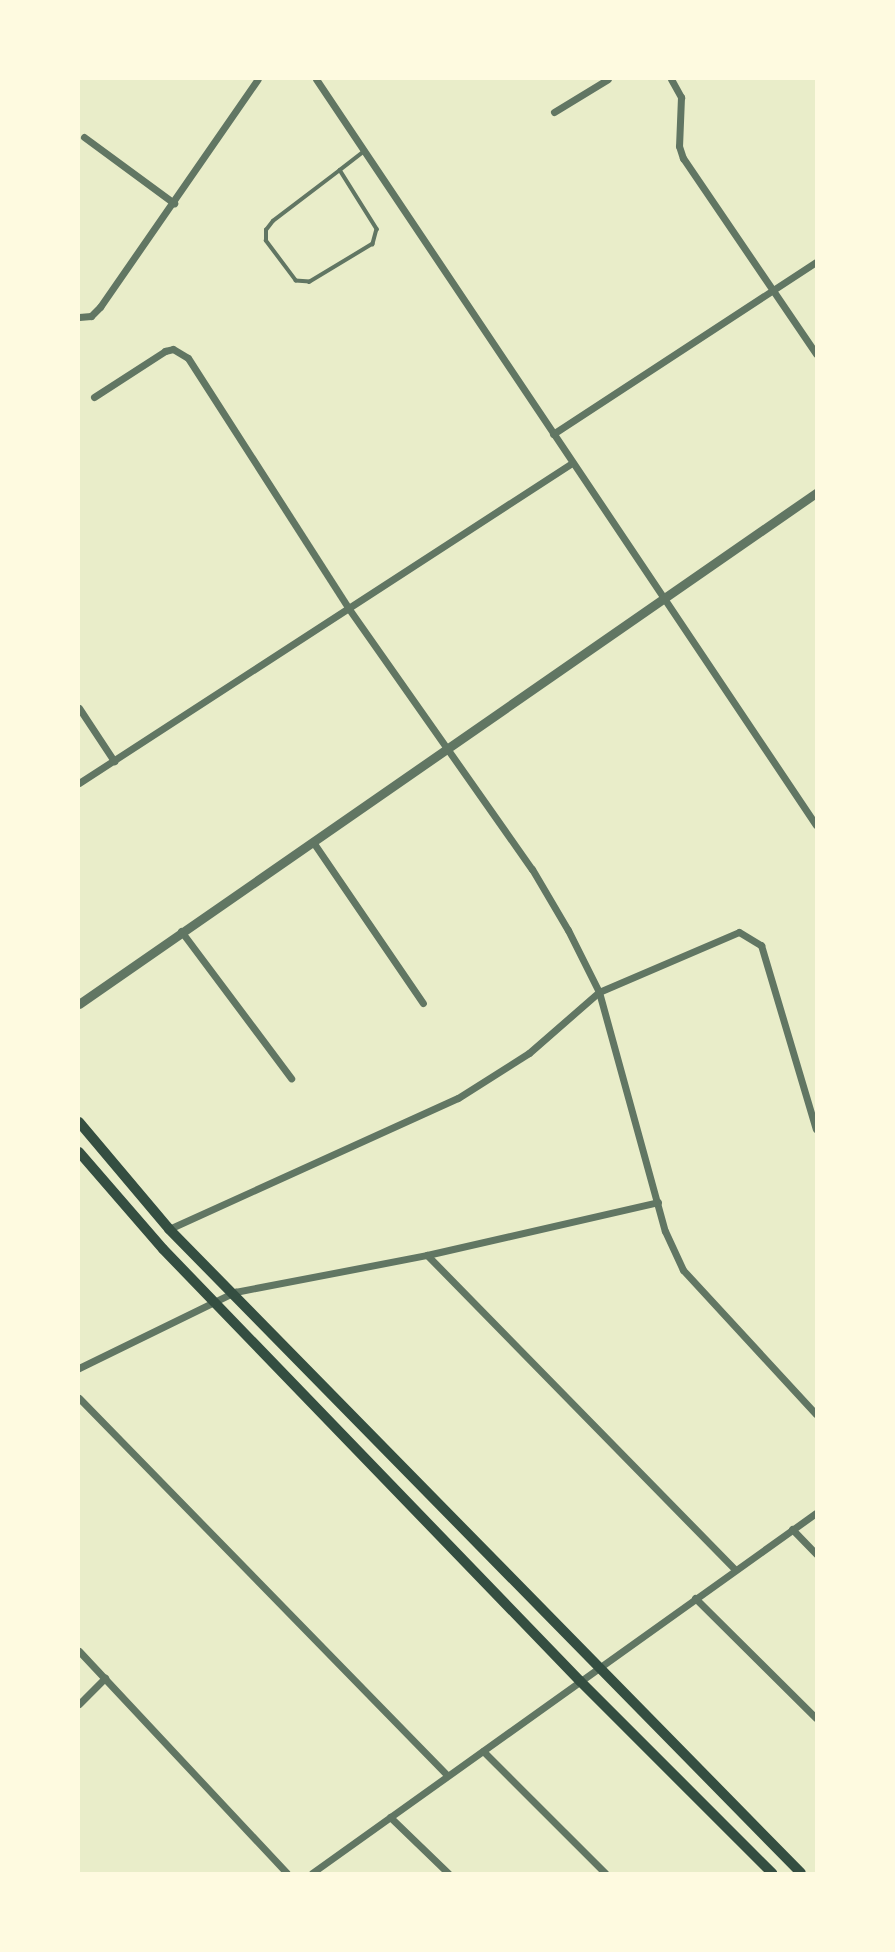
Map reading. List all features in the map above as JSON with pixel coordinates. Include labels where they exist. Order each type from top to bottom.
[{"type":"main road","points":[[79,1122],[169,1229],[235,1292],[801,1873]]},
{"type":"main road","points":[[79,1152],[215,1303],[580,1681],[772,1873]]},
{"type":"street","points":[[79,317],[91,316],[100,307],[258,79]]},
{"type":"street","points":[[316,79],[663,600],[815,821]]},
{"type":"street","points":[[554,112],[608,79]]},
{"type":"street","points":[[671,79],[682,104],[681,153],[816,354]]},
{"type":"street","points":[[84,137],[174,203]]},
{"type":"street","points":[[553,434],[816,262]]},
{"type":"street","points":[[94,397],[165,351],[173,349],[188,358],[349,609],[532,869],[599,992],[657,1202],[683,1270],[816,1413]]},
{"type":"street","points":[[79,783],[572,463]]},
{"type":"street","points":[[79,1004],[816,493]]},
{"type":"street","points":[[79,708],[114,761]]},
{"type":"street","points":[[313,842],[424,1003]]},
{"type":"street","points":[[181,931],[291,1078]]},
{"type":"street","points":[[169,1229],[458,1098],[529,1053],[599,992],[733,934],[756,938],[816,1129]]},
{"type":"street","points":[[79,1368],[235,1292],[427,1255],[657,1202]]},
{"type":"street","points":[[427,1255],[734,1569]]},
{"type":"street","points":[[79,1398],[447,1775]]},
{"type":"street","points":[[312,1873],[816,1513]]},
{"type":"street","points":[[792,1529],[816,1554]]},
{"type":"street","points":[[695,1598],[816,1718]]},
{"type":"street","points":[[79,1651],[288,1873]]},
{"type":"street","points":[[79,1704],[105,1678]]},
{"type":"street","points":[[483,1751],[605,1873]]},
{"type":"street","points":[[390,1817],[448,1873]]},
{"type":"lane","points":[[340,170],[377,229],[373,244],[310,282],[296,281],[266,242],[266,230],[340,170],[364,151]]}]
